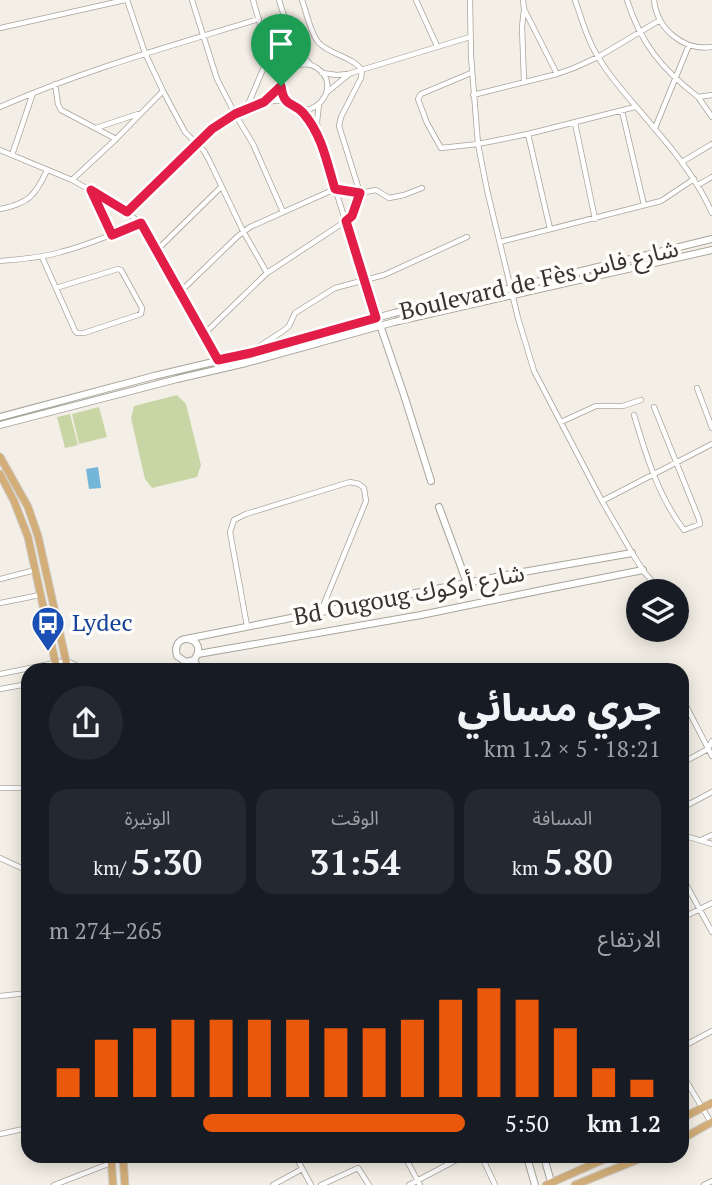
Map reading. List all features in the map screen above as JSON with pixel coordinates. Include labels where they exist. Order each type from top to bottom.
[{"type":"main road","name":"Boulevard de Fès شارع فاس","points":[[0,425],[246,363],[380,325],[712,239]]},
{"type":"main road","name":"Boulevard de Fès شارع فاس","points":[[0,417],[376,318],[712,250]]},
{"type":"main road","points":[[380,325],[431,481]]},
{"type":"main road","points":[[0,457],[29,507],[67,663]]},
{"type":"main road","points":[[0,474],[21,515],[56,663]]},
{"type":"main road","points":[[439,507],[467,583]]},
{"type":"main road","name":"Bd Ougoug شارع أوكوك","points":[[186,639],[632,553]]},
{"type":"main road","name":"Bd Ougoug شارع أوكوك","points":[[196,657],[643,570]]},
{"type":"main road","points":[[196,657],[186,662],[180,659],[176,649],[179,642],[186,639],[196,643],[197,663]]},
{"type":"main road","points":[[689,1114],[712,1103]]},
{"type":"main road","points":[[689,1135],[712,1123]]},
{"type":"main road","points":[[111,1163],[113,1185]]},
{"type":"main road","points":[[123,1163],[125,1185]]},
{"type":"main road","points":[[529,1163],[535,1185]]},
{"type":"main road","points":[[545,1163],[549,1184],[596,1163]]},
{"type":"main road","points":[[575,1185],[629,1163]]},
{"type":"street","points":[[0,28],[126,0],[145,53],[180,124],[209,160],[243,231],[267,273]]},
{"type":"street","points":[[192,0],[217,79],[253,144],[284,212]]},
{"type":"street","points":[[247,108],[268,58],[253,0]]},
{"type":"street","points":[[279,0],[294,47],[311,65],[322,72],[337,75],[470,37]]},
{"type":"street","points":[[302,0],[320,44],[362,70]]},
{"type":"street","points":[[416,0],[437,46]]},
{"type":"street","points":[[470,0],[473,95],[478,144],[518,318],[534,371],[602,501],[632,553],[651,579]]},
{"type":"street","points":[[523,0],[524,81]]},
{"type":"street","points":[[575,0],[584,28],[598,57],[623,93],[682,162],[698,185],[712,213]]},
{"type":"street","points":[[627,0],[639,33],[652,52],[675,79],[698,97],[712,117]]},
{"type":"street","points":[[654,0],[660,20],[668,31],[689,45],[712,47]]},
{"type":"street","points":[[524,9],[557,74]]},
{"type":"street","points":[[0,107],[33,92],[145,53],[259,19]]},
{"type":"street","points":[[473,95],[557,74],[598,57],[660,20]]},
{"type":"street","points":[[655,128],[689,45]]},
{"type":"street","points":[[294,47],[291,68],[282,79],[281,86],[282,94],[293,107],[311,109],[348,74]]},
{"type":"street","points":[[291,68],[311,65]]},
{"type":"street","points":[[203,334],[267,273],[352,216],[360,193],[339,126],[361,78],[362,70]]},
{"type":"street","points":[[322,72],[326,79],[326,93]]},
{"type":"street","points":[[472,72],[421,94],[418,99],[441,148],[528,134],[635,107]]},
{"type":"street","points":[[55,84],[61,110],[116,139]]},
{"type":"street","points":[[264,102],[281,86]]},
{"type":"street","points":[[72,180],[163,90]]},
{"type":"street","points":[[12,155],[33,92]]},
{"type":"street","points":[[698,97],[712,94]]},
{"type":"street","points":[[127,212],[212,129],[247,108],[264,102],[286,101]]},
{"type":"street","points":[[319,104],[318,134],[376,318]]},
{"type":"street","points":[[301,110],[318,134]]},
{"type":"street","points":[[622,111],[644,205]]},
{"type":"street","points":[[96,128],[141,113]]},
{"type":"street","points":[[575,123],[595,219]]},
{"type":"street","points":[[528,134],[550,229]]},
{"type":"street","points":[[682,162],[712,144]]},
{"type":"street","points":[[0,150],[72,180],[141,223],[218,360]]},
{"type":"street","points":[[0,209],[24,202],[33,195],[47,170]]},
{"type":"street","points":[[698,185],[712,177]]},
{"type":"street","points":[[500,242],[661,201],[694,179]]},
{"type":"street","points":[[157,250],[222,187]]},
{"type":"street","points":[[180,292],[243,231],[335,189],[360,193],[373,190],[386,197],[396,198],[422,188]]},
{"type":"street","points":[[91,190],[112,235]]},
{"type":"street","points":[[0,261],[62,252],[141,223]]},
{"type":"street","points":[[251,353],[289,326],[295,313],[335,288],[399,268],[467,237]]},
{"type":"street","points":[[42,257],[75,331],[79,334],[139,316],[142,312],[121,270],[56,288]]},
{"type":"street","points":[[697,388],[712,428]]},
{"type":"street","points":[[561,422],[596,406],[623,406],[641,400]]},
{"type":"street","points":[[634,415],[653,474],[667,504],[683,529],[687,530],[699,525],[699,519],[654,407]]},
{"type":"street","points":[[602,501],[712,444]]},
{"type":"street","points":[[247,626],[230,532],[233,520],[351,482],[359,484],[364,488],[366,501],[321,611]]},
{"type":"street","points":[[0,579],[36,570]]},
{"type":"street","points":[[0,603],[41,595]]},
{"type":"street","points":[[0,674],[21,671]]},
{"type":"street","points":[[0,688],[21,685]]},
{"type":"street","points":[[689,712],[712,756]]},
{"type":"street","points":[[689,759],[708,749],[712,741]]},
{"type":"street","points":[[0,788],[21,788]]},
{"type":"street","points":[[689,803],[712,792]]},
{"type":"street","points":[[700,841],[712,835]]},
{"type":"street","points":[[689,838],[712,844]]},
{"type":"street","points":[[0,858],[21,868]]},
{"type":"street","points":[[689,890],[712,932]]},
{"type":"street","points":[[689,915],[712,903]]},
{"type":"street","points":[[0,996],[21,994]]},
{"type":"street","points":[[689,1043],[712,1031]]},
{"type":"street","points":[[689,1086],[712,1123]]},
{"type":"street","points":[[0,1134],[21,1130]]},
{"type":"street","points":[[54,1185],[104,1163]]},
{"type":"street","points":[[299,1163],[311,1185]]},
{"type":"street","points":[[408,1163],[419,1183]]},
{"type":"street","points":[[410,1185],[419,1183],[452,1163]]},
{"type":"street","points":[[485,1163],[495,1185]]},
{"type":"street","points":[[320,1185],[358,1168],[369,1185]]},
{"type":"street","points":[[273,1185],[302,1169]]},
{"type":"street","points":[[704,1185],[712,1181]]},
{"type":"green space","points":[[177,395],[186,404],[201,465],[197,477],[152,488],[145,479],[131,418],[134,406]]},
{"type":"green space","points":[[99,407],[107,437],[79,444],[72,414]]},
{"type":"green space","points":[[70,414],[78,445],[65,448],[57,417]]},
{"type":"water","points":[[98,467],[101,488],[89,489],[86,469]]},
{"type":"place","name":"Lydec","points":[[48,653]]},
{"type":"route","points":[[281,86],[286,101],[301,110],[318,134],[335,189],[360,193],[352,216],[346,221],[376,318],[218,360],[141,223],[112,235],[91,190],[127,212],[212,129],[235,114],[264,102],[281,86]]}]
